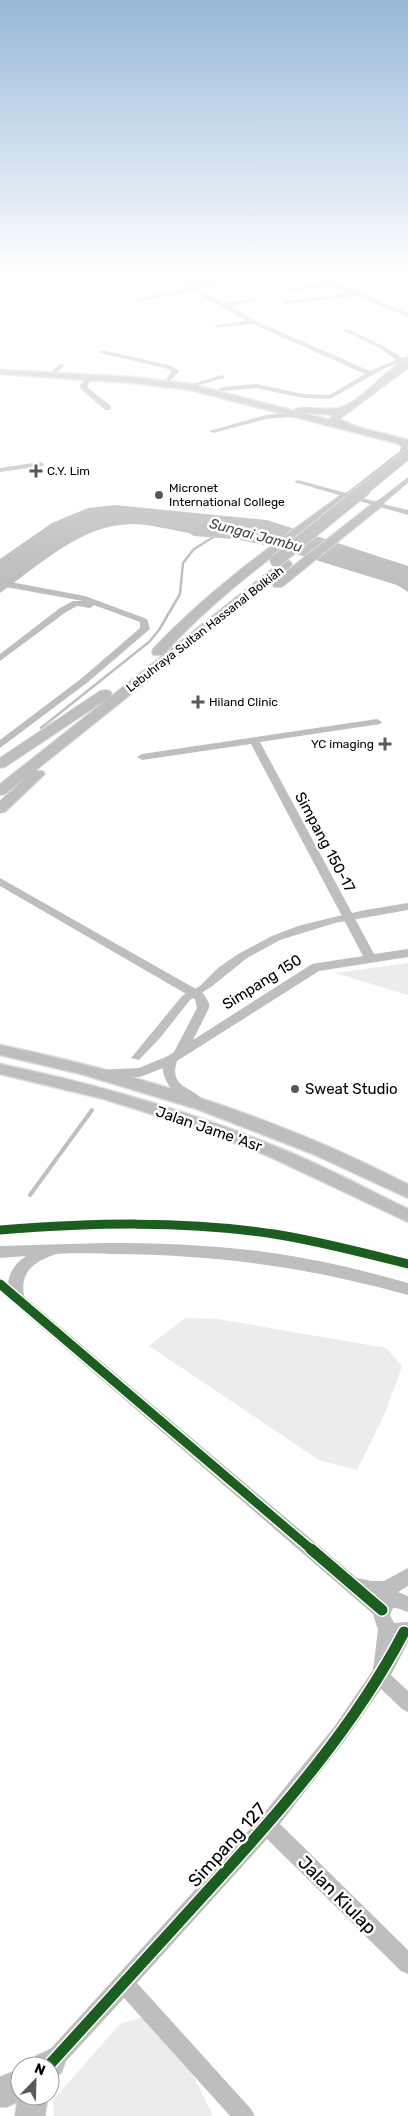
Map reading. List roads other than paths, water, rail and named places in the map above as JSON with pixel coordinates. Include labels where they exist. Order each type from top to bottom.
[{"type":"highway","points":[[356,430],[333,421],[334,418],[388,376]]},
{"type":"highway","points":[[368,426],[352,420],[348,415],[399,376]]},
{"type":"highway","points":[[297,412],[328,413],[349,408]]},
{"type":"highway","name":"Lebuhraya Sultan Hassanal Bolkiah","points":[[281,562],[408,454]]},
{"type":"highway","name":"Lebuhraya Sultan Hassanal Bolkiah","points":[[0,791],[100,711],[160,657],[408,464]]},
{"type":"highway","points":[[281,562],[314,518],[346,496]]},
{"type":"highway","points":[[160,657],[222,589],[349,528],[378,504]]},
{"type":"highway","name":"Lebuhraya Sultan Hassanal Bolkiah","points":[[0,777],[105,694],[160,657]]},
{"type":"highway","points":[[0,764],[105,694]]},
{"type":"highway","points":[[0,809],[61,752],[100,711]]},
{"type":"main road","points":[[66,376],[184,386],[223,394],[281,410],[334,418],[408,436]]},
{"type":"main road","points":[[131,376],[246,391],[297,412],[403,442]]},
{"type":"main road","name":"Jalan Jame 'Asr","points":[[0,1050],[98,1073],[201,1104],[287,1136],[408,1192]]},
{"type":"main road","name":"Jalan Jame 'Asr","points":[[0,1070],[94,1091],[188,1120],[272,1151],[408,1217]]},
{"type":"street","points":[[170,380],[173,376]]},
{"type":"street","points":[[246,391],[256,386],[302,396],[324,398],[336,395],[368,376]]},
{"type":"street","points":[[88,377],[84,385],[85,389],[108,408]]},
{"type":"street","points":[[196,384],[222,377]]},
{"type":"street","points":[[266,417],[281,410]]},
{"type":"street","points":[[213,431],[266,417],[297,412]]},
{"type":"street","points":[[346,496],[404,452],[403,442]]},
{"type":"street","points":[[0,470],[40,464]]},
{"type":"street","points":[[378,504],[408,479]]},
{"type":"street","points":[[298,482],[408,513]]},
{"type":"street","points":[[0,583],[82,598],[140,618],[144,622],[145,629],[70,692],[0,745]]},
{"type":"street","points":[[43,591],[59,595],[66,600],[63,610]]},
{"type":"street","points":[[0,658],[63,610],[80,603],[114,610]]},
{"type":"street","points":[[142,757],[377,722]]},
{"type":"street","name":"Simpang 150-17","points":[[254,740],[370,958]]},
{"type":"street","points":[[0,881],[194,993],[203,1003],[203,1008],[168,1072],[170,1081],[201,1104]]},
{"type":"street","name":"Simpang 150","points":[[98,1073],[140,1072],[175,1058],[304,972],[316,967],[408,953]]},
{"type":"street","points":[[197,1021],[200,1031],[207,1037]]},
{"type":"street","points":[[0,1230],[103,1224],[224,1228],[298,1238],[408,1264]]},
{"type":"street","points":[[17,1299],[14,1284],[18,1270],[34,1259],[58,1248]]},
{"type":"street","points":[[0,1252],[58,1248],[171,1248],[264,1256],[372,1278],[408,1289]]},
{"type":"street","points":[[0,1284],[382,1610]]},
{"type":"street","points":[[350,1583],[369,1590],[380,1590],[391,1588],[408,1576]]},
{"type":"street","points":[[399,1630],[381,1618],[382,1610],[392,1600],[404,1603],[408,1585]]},
{"type":"street","name":"Simpang 127","points":[[57,2056],[267,1825],[340,1733],[394,1655],[399,1630]]},
{"type":"street","points":[[379,1676],[408,1703]]},
{"type":"street","name":"Jalan Kiulap","points":[[267,1825],[408,1964]]},
{"type":"street","points":[[123,1982],[244,2116]]},
{"type":"water","name":"Sungai Jambu","points":[[115,505],[267,520],[408,566],[408,592],[397,585],[270,546],[235,539],[194,536],[189,533],[160,527],[131,524],[112,526],[78,539],[61,548],[0,593],[0,559],[52,523],[88,508]]},
{"type":"water","points":[[408,903],[408,910],[335,923],[280,940],[247,958],[211,987],[190,1000],[160,1038],[139,1060],[131,1058],[182,996],[200,986],[218,968],[238,954],[272,936],[298,926],[365,910]]},
{"type":"waterway","name":"Sungai Jambu","points":[[41,728],[149,642],[159,630],[180,594],[183,563],[194,549],[215,536]]},
{"type":"waterway","points":[[30,1195],[92,1110]]},
{"type":"place","name":"C.Y. Lim","points":[[36,471]]},
{"type":"place","name":"Micronet International College","points":[[159,495]]},
{"type":"place","name":"Hiland Clinic","points":[[198,702]]},
{"type":"place","name":"YC imaging","points":[[385,744]]},
{"type":"place","name":"Sweat Studio","points":[[295,1089]]}]
